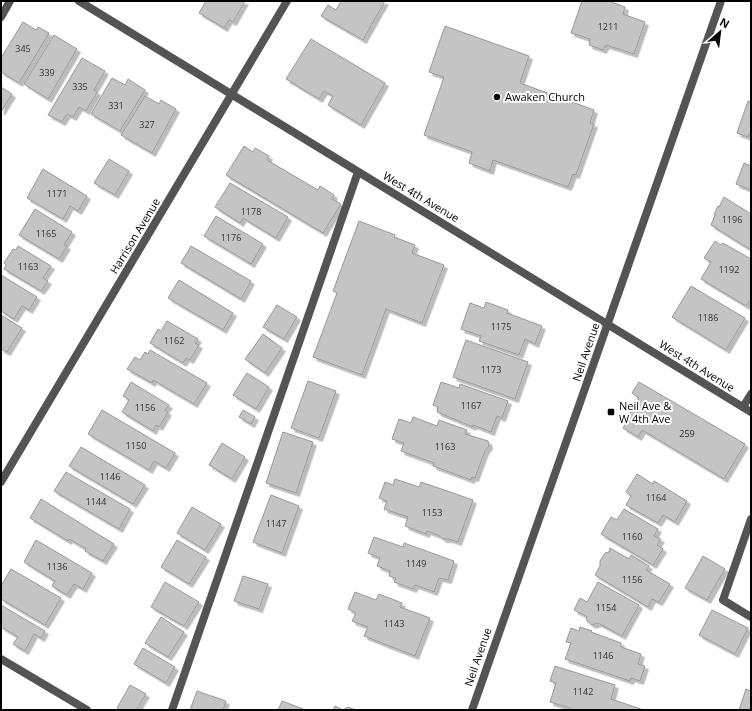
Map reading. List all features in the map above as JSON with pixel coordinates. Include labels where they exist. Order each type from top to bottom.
[{"type":"street","points":[[1,17],[10,1]]},
{"type":"street","name":"West 4th Avenue","points":[[80,1],[751,412]]},
{"type":"street","name":"Harrison Avenue","points":[[1,482],[287,1]]},
{"type":"street","name":"Neil Avenue","points":[[472,710],[721,1]]},
{"type":"street","points":[[172,710],[358,172]]},
{"type":"street","points":[[743,407],[751,394]]},
{"type":"street","points":[[751,519],[723,600],[751,617]]},
{"type":"street","points":[[1,659],[87,710]]},
{"type":"building","points":[[206,1],[245,1],[233,22],[229,20],[224,28],[199,13]]},
{"type":"building","points":[[341,1],[385,1],[363,40],[321,16],[328,5],[336,10]]},
{"type":"building","points":[[582,1],[609,1],[625,7],[623,14],[645,22],[634,54],[606,45],[603,50],[589,45],[590,39],[571,33]]},
{"type":"building","points":[[23,22],[36,30],[38,27],[49,33],[19,83],[1,72],[1,58]]},
{"type":"building","name":"Awaken Church","points":[[445,26],[529,56],[520,83],[594,110],[590,123],[594,124],[576,175],[573,174],[568,187],[493,160],[490,171],[469,163],[472,152],[424,135],[444,77],[429,72]]},
{"type":"building","points":[[54,35],[77,49],[48,99],[24,84]]},
{"type":"building","points":[[311,39],[385,83],[361,125],[328,105],[333,96],[324,91],[319,99],[286,79]]},
{"type":"building","points":[[82,58],[105,71],[94,90],[97,92],[86,111],[79,107],[73,117],[67,114],[62,122],[48,115]]},
{"type":"building","points":[[112,78],[125,85],[128,79],[145,90],[120,131],[91,114]]},
{"type":"building","points":[[1,87],[12,94],[1,112]]},
{"type":"building","points":[[145,96],[159,104],[161,100],[176,109],[152,153],[121,135]]},
{"type":"building","points":[[748,101],[751,102],[751,134],[749,134],[748,137],[737,133]]},
{"type":"building","points":[[244,146],[253,152],[255,148],[269,156],[267,160],[318,190],[320,186],[334,195],[332,199],[341,204],[323,233],[226,175]]},
{"type":"building","points":[[109,159],[129,171],[115,195],[94,183]]},
{"type":"building","points":[[744,163],[751,166],[751,190],[736,184]]},
{"type":"building","points":[[43,169],[87,196],[78,211],[70,206],[63,219],[27,198]]},
{"type":"building","points":[[230,183],[288,217],[276,238],[243,218],[240,223],[215,207]]},
{"type":"building","points":[[724,197],[751,214],[751,250],[711,225],[716,210]]},
{"type":"building","points":[[35,209],[72,232],[64,245],[67,246],[59,259],[19,235]]},
{"type":"building","points":[[216,216],[263,244],[251,264],[204,236]]},
{"type":"building","points":[[359,221],[395,235],[394,237],[415,245],[412,253],[444,265],[422,323],[386,309],[362,375],[313,357],[337,293],[333,291]]},
{"type":"building","points":[[715,241],[721,245],[723,243],[751,259],[751,299],[746,306],[701,279],[711,262],[704,258]]},
{"type":"building","points":[[18,246],[51,266],[43,278],[48,281],[41,291],[4,269],[6,265],[4,263],[13,249],[16,250]]},
{"type":"building","points":[[191,246],[251,281],[241,299],[181,263]]},
{"type":"building","points":[[1,275],[37,297],[29,310],[22,306],[14,319],[1,311]]},
{"type":"building","points":[[179,280],[233,313],[223,330],[168,298]]},
{"type":"building","points":[[691,286],[745,318],[726,350],[672,317]]},
{"type":"building","points":[[486,302],[508,310],[507,313],[542,326],[535,344],[525,339],[519,355],[479,341],[481,336],[461,329],[470,303],[484,308]]},
{"type":"building","points":[[277,305],[297,317],[284,339],[263,327]]},
{"type":"building","points":[[1,315],[22,328],[7,352],[1,349]]},
{"type":"building","points":[[167,321],[198,339],[195,343],[199,345],[190,360],[186,358],[183,363],[150,343],[158,329],[161,331]]},
{"type":"building","points":[[263,334],[282,348],[265,373],[245,359]]},
{"type":"building","points":[[466,340],[528,362],[515,399],[453,377]]},
{"type":"building","points":[[150,350],[207,383],[194,404],[153,380],[152,383],[127,369],[135,357],[140,360],[145,352],[148,354]]},
{"type":"building","points":[[247,373],[269,387],[256,409],[233,395]]},
{"type":"building","points":[[308,381],[336,391],[319,438],[291,428]]},
{"type":"building","points":[[131,382],[169,405],[165,410],[168,412],[159,427],[156,425],[153,431],[122,412],[129,400],[123,396]]},
{"type":"building","points":[[441,382],[459,388],[460,384],[508,401],[502,418],[497,416],[491,432],[473,425],[473,427],[437,412],[438,407],[433,405]]},
{"type":"building","points":[[639,382],[745,444],[724,479],[642,430],[638,437],[623,428],[639,398],[632,393]]},
{"type":"building","points":[[102,410],[175,453],[166,468],[154,461],[149,470],[88,434]]},
{"type":"building","points":[[243,410],[255,417],[251,424],[239,417]]},
{"type":"building","points":[[413,417],[437,426],[439,420],[467,430],[465,434],[488,441],[489,446],[485,451],[475,478],[472,477],[471,480],[433,466],[434,463],[401,451],[404,443],[392,439],[399,419],[411,423]]},
{"type":"building","points":[[283,432],[313,442],[296,493],[266,483]]},
{"type":"building","points":[[222,443],[245,457],[232,479],[209,465]]},
{"type":"building","points":[[81,447],[145,485],[133,504],[69,466]]},
{"type":"building","points":[[66,472],[130,509],[119,529],[54,491]]},
{"type":"building","points":[[637,474],[653,484],[654,481],[687,501],[675,522],[663,515],[658,523],[626,505],[631,496],[626,492]]},
{"type":"building","points":[[395,479],[419,487],[421,482],[473,500],[458,542],[443,539],[438,535],[427,531],[426,534],[405,526],[408,517],[384,509],[387,501],[379,498],[385,482],[393,485]]},
{"type":"building","points":[[271,495],[299,506],[282,553],[253,542]]},
{"type":"building","points":[[41,499],[114,544],[103,561],[85,551],[86,549],[69,539],[68,541],[30,518]]},
{"type":"building","points":[[192,507],[221,524],[205,550],[177,533]]},
{"type":"building","points":[[624,509],[658,529],[654,536],[661,539],[657,545],[663,549],[653,565],[601,534],[611,517],[617,520]]},
{"type":"building","points":[[374,537],[403,547],[404,543],[454,561],[448,580],[439,578],[434,592],[415,585],[413,589],[394,582],[396,578],[389,576],[390,571],[377,566],[380,558],[368,553]]},
{"type":"building","points":[[36,540],[92,573],[83,589],[74,584],[67,595],[52,586],[55,581],[24,562]]},
{"type":"building","points":[[177,540],[206,557],[189,584],[161,567]]},
{"type":"building","points":[[610,548],[629,559],[631,555],[649,566],[646,570],[670,584],[659,602],[652,599],[648,607],[595,575],[600,566],[600,561],[605,553],[609,552]]},
{"type":"building","points":[[703,556],[725,569],[707,600],[685,588]]},
{"type":"building","points":[[11,569],[61,598],[45,625],[1,599],[1,586]]},
{"type":"building","points":[[243,576],[268,584],[259,609],[234,601]]},
{"type":"building","points":[[165,582],[199,602],[184,626],[151,607]]},
{"type":"building","points":[[598,582],[639,605],[622,636],[598,623],[592,625],[587,621],[586,616],[574,610],[580,598],[587,602]]},
{"type":"building","points":[[355,592],[376,600],[379,594],[402,603],[400,607],[430,618],[415,656],[364,636],[368,627],[352,621],[356,613],[348,609]]},
{"type":"building","points":[[1,605],[45,631],[41,638],[34,634],[25,651],[13,644],[18,637],[1,627]]},
{"type":"building","points":[[712,610],[748,628],[735,654],[699,635]]},
{"type":"building","points":[[161,617],[184,632],[168,657],[145,643]]},
{"type":"building","points":[[580,627],[621,643],[621,647],[641,654],[638,664],[645,666],[640,681],[631,678],[630,681],[565,659],[571,643],[566,642],[571,628],[579,631]]},
{"type":"building","points":[[143,648],[175,667],[166,683],[134,664]]},
{"type":"building","points":[[555,666],[615,685],[611,699],[641,710],[571,710],[570,708],[550,702],[556,683],[550,681]]},
{"type":"building","points":[[130,685],[146,694],[136,710],[121,710],[117,708]]},
{"type":"building","points":[[746,689],[751,691],[751,710],[739,710]]},
{"type":"building","points":[[197,691],[226,701],[223,710],[190,710]]},
{"type":"building","points":[[282,701],[306,710],[278,710]]},
{"type":"building","points":[[335,706],[343,710],[333,710]]},
{"type":"building","points":[[348,707],[356,710],[343,710]]},
{"type":"place","name":"Awaken Church","points":[[497,97]]},
{"type":"place","name":"Neil Ave & W 4th Ave","points":[[611,412]]}]
